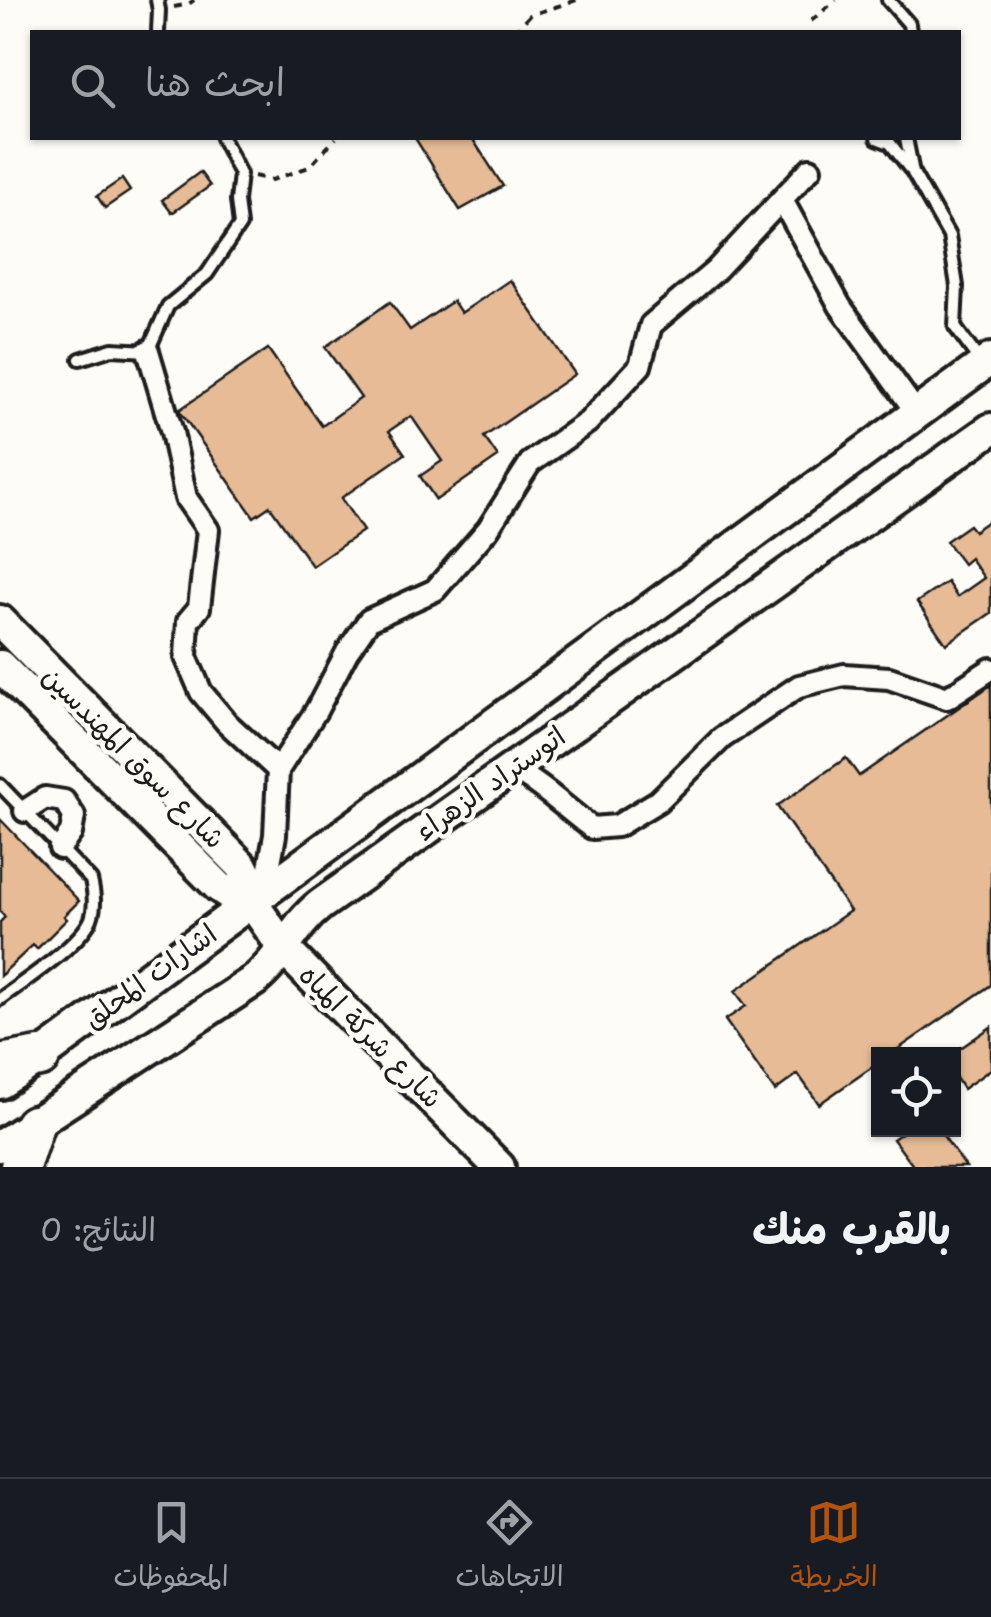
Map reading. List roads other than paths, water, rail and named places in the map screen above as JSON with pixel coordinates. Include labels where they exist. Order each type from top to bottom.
[{"type":"highway","points":[[0,1064],[40,1057]]},
{"type":"highway","points":[[20,1167],[34,1124]]},
{"type":"street","points":[[284,949],[258,896],[275,835],[278,770],[316,711],[347,652],[369,620],[435,590],[488,529],[530,463],[588,422],[640,366],[651,325],[715,271],[810,169]]},
{"type":"street","points":[[782,200],[840,306],[916,412]]},
{"type":"street","points":[[148,351],[186,498],[208,530],[199,608],[188,621],[186,657],[202,692],[227,722],[278,770]]},
{"type":"street","name":"اتوستراد الزهراء","points":[[258,896],[987,362]]},
{"type":"street","name":"اتوستراد الزهراء","points":[[0,1146],[254,980],[276,961],[298,924],[320,904],[991,428]]},
{"type":"street","name":"شارع سوق المهندسين","points":[[0,621],[242,866],[258,896]]},
{"type":"street","points":[[0,666],[226,893],[242,900],[258,896]]},
{"type":"street","points":[[511,768],[538,783],[592,828],[617,826],[658,800],[722,738],[799,686],[844,674],[889,678],[947,698],[991,669]]},
{"type":"street","points":[[110,779],[133,756]]},
{"type":"street","points":[[25,811],[45,798],[64,802],[74,816],[71,833],[60,848]]},
{"type":"street","name":"اشارات المحلق","points":[[0,1083],[258,896]]},
{"type":"street","name":"شارع شركة المياه","points":[[284,949],[499,1167]]},
{"type":"lane","points":[[888,0],[910,30]]},
{"type":"lane","points":[[80,359],[112,350],[148,351],[168,306],[208,274],[240,225],[240,174],[223,140]]},
{"type":"lane","points":[[882,140],[890,143],[914,174],[948,236],[957,286],[956,327],[987,362]]},
{"type":"lane","points":[[906,140],[914,174]]},
{"type":"lane","points":[[0,786],[91,880],[95,896],[92,917],[82,935],[0,999]]}]
